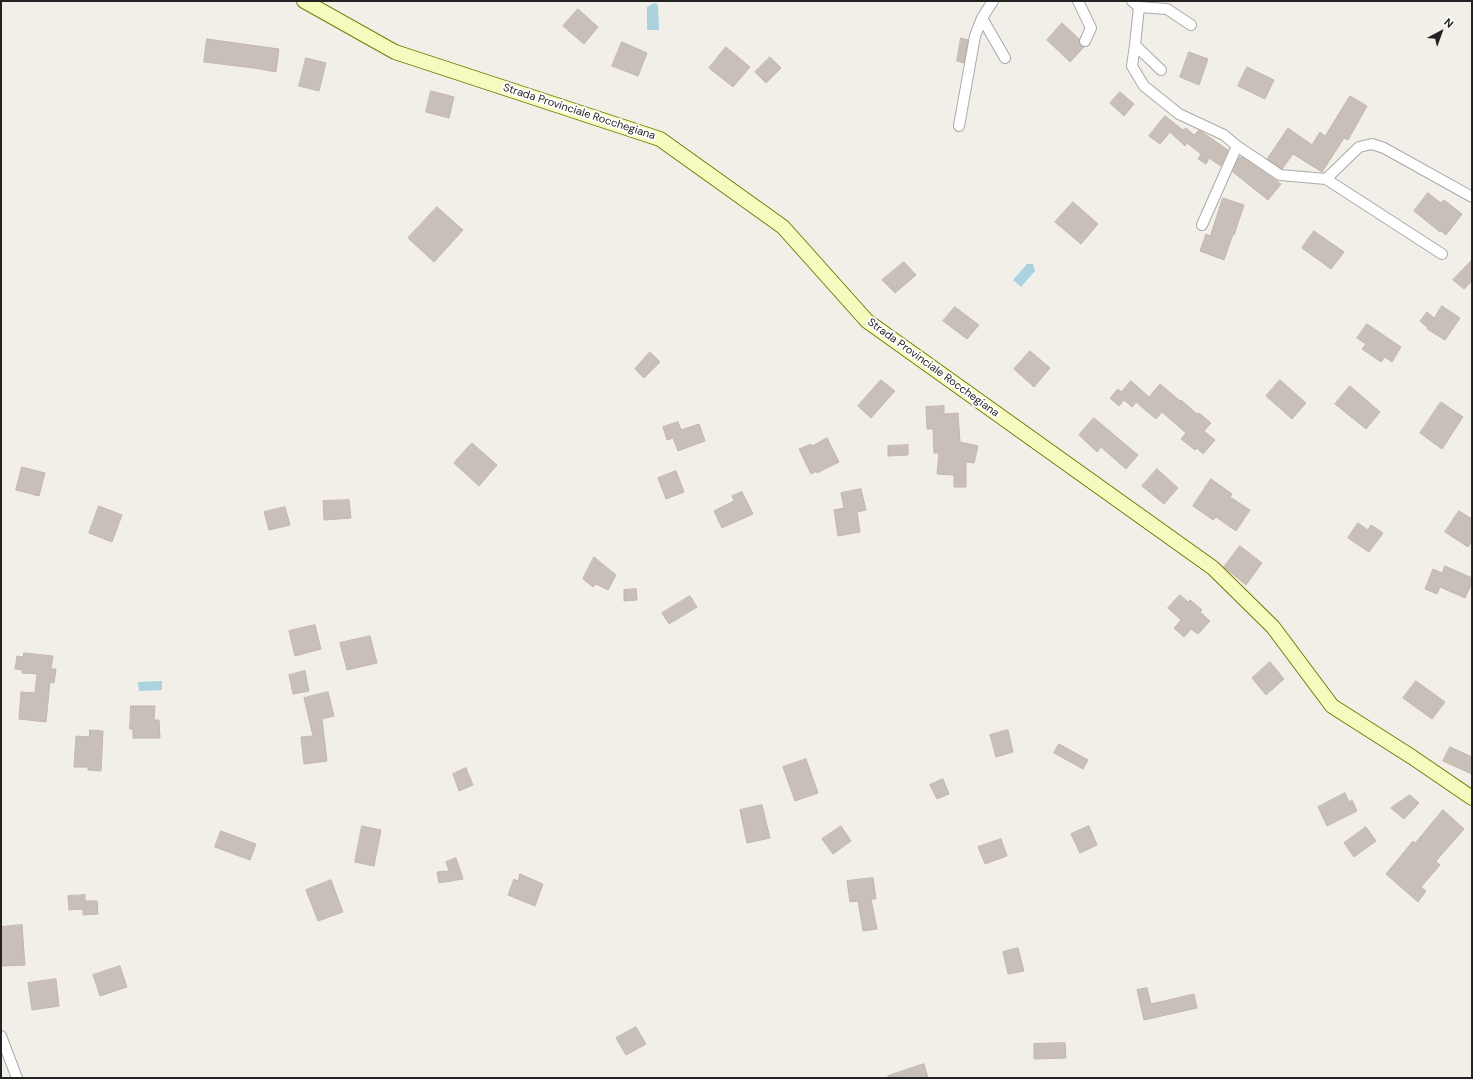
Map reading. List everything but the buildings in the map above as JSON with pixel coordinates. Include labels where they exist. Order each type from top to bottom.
[{"type":"main road","name":"Strada Provinciale Rocchegiana","points":[[304,1],[395,52],[660,139],[783,227],[867,321],[1213,568],[1273,627],[1332,706],[1412,757],[1472,798]]},
{"type":"street","points":[[959,126],[975,36],[982,18],[993,1]]},
{"type":"street","points":[[1078,1],[1092,28],[1085,41]]},
{"type":"street","points":[[1191,25],[1167,9],[1136,4],[1135,45],[1132,66],[1144,86],[1179,114],[1224,135],[1237,146],[1280,175],[1326,179],[1442,254]]},
{"type":"street","points":[[982,18],[1004,58]]},
{"type":"street","points":[[1135,45],[1160,70]]},
{"type":"street","points":[[1326,179],[1359,147],[1372,144],[1384,148],[1472,197]]},
{"type":"street","points":[[1202,225],[1237,146]]},
{"type":"street","points":[[1,1036],[16,1078]]},
{"type":"water","points":[[654,3],[657,4],[658,7],[659,30],[647,30],[647,7]]},
{"type":"water","points":[[1027,264],[1033,264],[1035,271],[1021,287],[1013,280]]},
{"type":"water","points":[[162,681],[162,690],[139,691],[138,682]]}]
